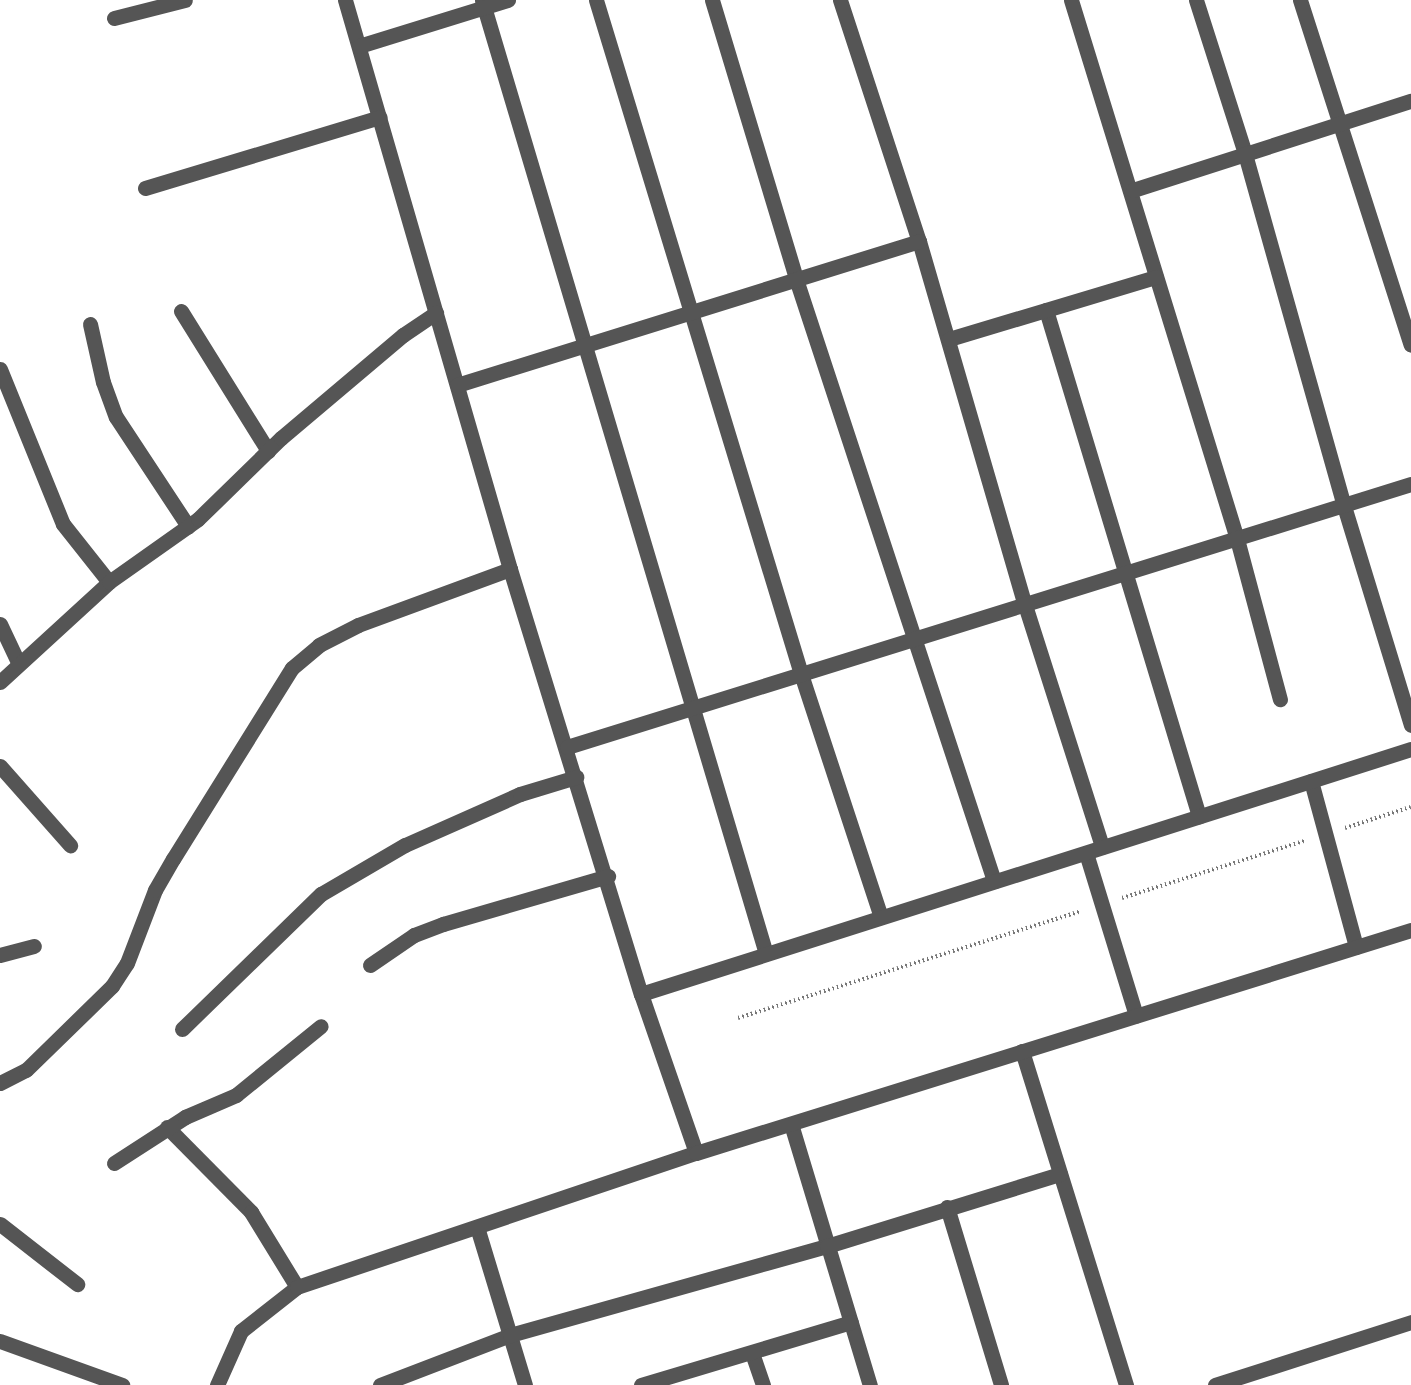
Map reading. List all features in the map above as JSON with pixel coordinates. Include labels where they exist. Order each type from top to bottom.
[{"type":"street","points":[[114,18],[185,0]]},
{"type":"street","points":[[345,0],[510,569],[608,876],[641,994],[696,1153]]},
{"type":"street","points":[[359,46],[483,4],[508,0]]},
{"type":"street","points":[[596,0],[801,674],[881,917]]},
{"type":"street","points":[[712,0],[796,279],[994,882]]},
{"type":"street","points":[[840,0],[919,241],[1025,605],[1102,847]]},
{"type":"street","points":[[1071,0],[1132,190],[1156,277],[1237,539],[1280,699]]},
{"type":"street","points":[[1196,0],[1245,154],[1344,506],[1411,725]]},
{"type":"street","points":[[1300,0],[1411,345]]},
{"type":"street","points":[[483,4],[695,708],[766,954]]},
{"type":"street","points":[[1132,190],[1411,101]]},
{"type":"street","points":[[145,188],[380,117]]},
{"type":"street","points":[[457,385],[919,241]]},
{"type":"street","points":[[949,339],[1156,277]]},
{"type":"street","points":[[1046,310],[1199,816]]},
{"type":"street","points":[[182,311],[268,451]]},
{"type":"street","points":[[0,682],[18,662],[109,582],[188,525],[268,451],[403,335],[436,313]]},
{"type":"street","points":[[90,324],[103,382],[116,417],[188,525]]},
{"type":"street","points":[[0,369],[63,524],[109,582]]},
{"type":"street","points":[[567,747],[1411,484]]},
{"type":"street","points":[[0,1083],[26,1070],[112,986],[127,963],[156,890],[173,859],[292,668],[318,645],[358,625],[510,569]]},
{"type":"street","points":[[0,624],[18,662]]},
{"type":"street","points":[[641,994],[1411,749]]},
{"type":"street","points":[[0,766],[70,845]]},
{"type":"street","points":[[182,1029],[321,894],[405,845],[520,794],[576,777]]},
{"type":"street","points":[[1311,781],[1356,946]]},
{"type":"street","points":[[1086,853],[1136,1016]]},
{"type":"street","points":[[370,965],[414,935],[443,924],[608,876]]},
{"type":"street","points":[[217,1385],[241,1331],[297,1287],[696,1153],[1411,930]]},
{"type":"street","points":[[0,955],[34,946]]},
{"type":"street","points":[[114,1162],[167,1127],[236,1095],[321,1026]]},
{"type":"street","points":[[1022,1051],[1126,1385]]},
{"type":"street","points":[[791,1124],[870,1385]]},
{"type":"street","points":[[167,1127],[251,1212],[297,1287]]},
{"type":"street","points":[[386,1383],[510,1335],[827,1246],[946,1207],[1060,1174]]},
{"type":"street","points":[[946,1207],[1001,1385]]},
{"type":"street","points":[[0,1224],[77,1284]]},
{"type":"street","points":[[477,1227],[525,1385]]},
{"type":"street","points":[[646,1384],[851,1322]]},
{"type":"street","points":[[1215,1385],[1411,1322]]},
{"type":"street","points":[[0,1341],[122,1385]]},
{"type":"street","points":[[753,1353],[762,1385]]},
{"type":"path","points":[[738,1018],[1411,807]]}]
